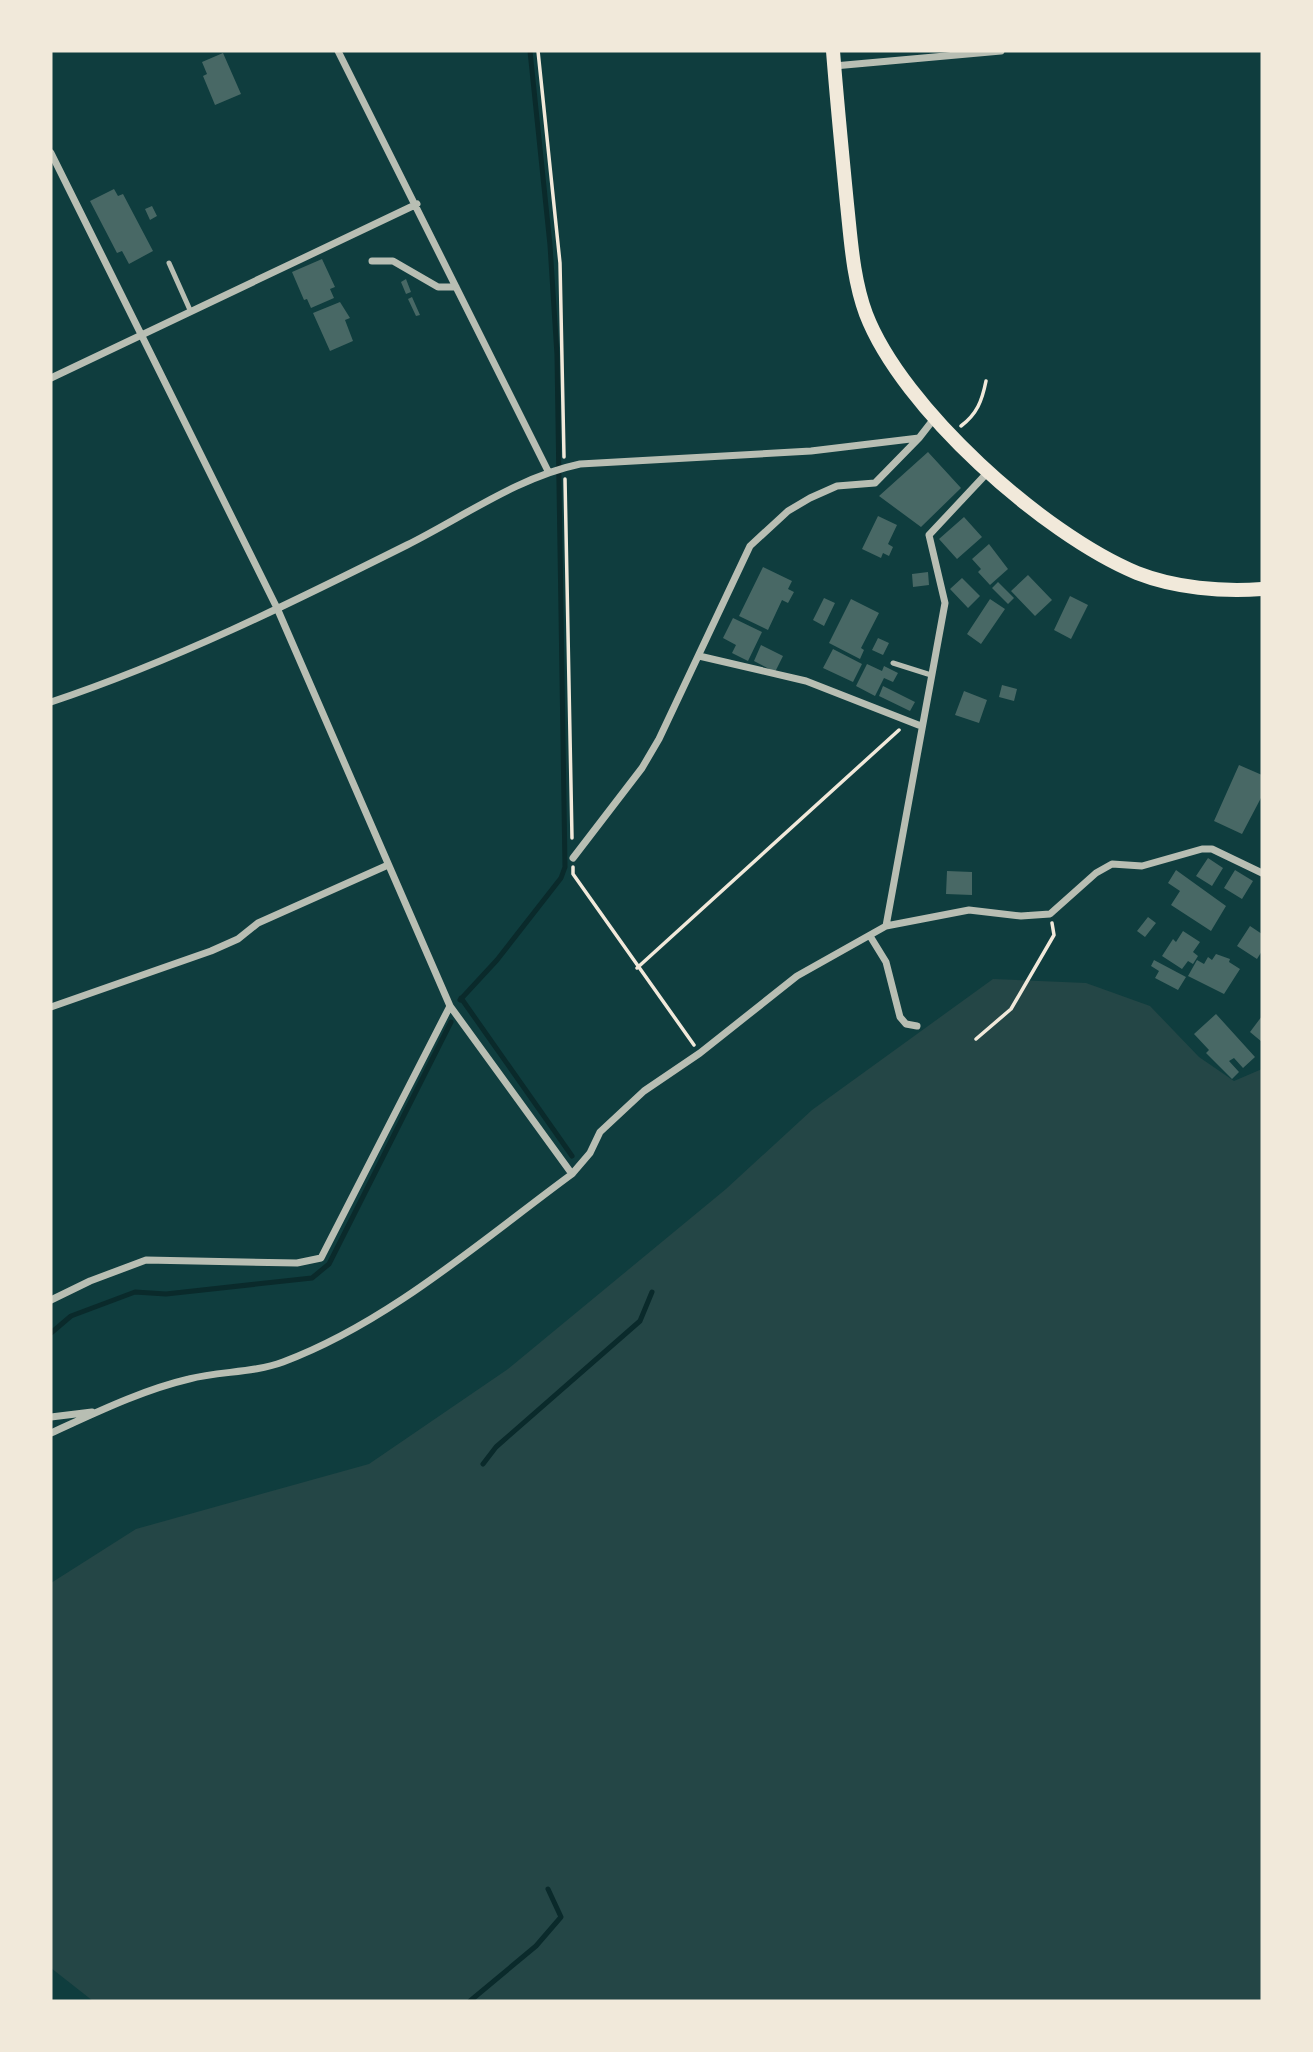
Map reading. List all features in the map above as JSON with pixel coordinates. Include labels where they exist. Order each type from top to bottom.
[{"type":"main road","points":[[834,58],[854,270],[865,311],[881,348],[933,420],[989,471],[1107,559],[1139,573],[1202,588],[1262,589]]},
{"type":"street","points":[[338,51],[417,204],[548,471]]},
{"type":"street","points":[[834,58],[1001,51]]},
{"type":"street","points":[[51,153],[277,608],[450,1006],[572,1174]]},
{"type":"street","points":[[51,377],[417,204]]},
{"type":"street","points":[[372,261],[393,261],[438,287],[456,287]]},
{"type":"street","points":[[573,858],[642,768],[673,713],[750,546],[788,511],[810,498],[837,486],[875,482],[933,420]]},
{"type":"street","points":[[51,702],[114,681],[277,608],[409,544],[548,471],[564,467],[811,451],[919,438]]},
{"type":"street","points":[[886,926],[944,603],[929,535],[989,471]]},
{"type":"street","points":[[699,656],[806,681],[921,726]]},
{"type":"street","points":[[51,1433],[99,1411],[189,1379],[281,1363],[328,1343],[373,1318],[572,1174],[590,1153],[600,1132],[644,1091],[700,1053],[797,976],[886,926],[969,910],[1021,916],[1050,915],[1096,873],[1112,864],[1142,866],[1178,858],[1195,850],[1212,849],[1262,873]]},
{"type":"street","points":[[51,1007],[211,951],[238,939],[258,923],[388,865]]},
{"type":"street","points":[[870,936],[887,962],[900,1017],[906,1024],[918,1026]]},
{"type":"street","points":[[51,1300],[90,1280],[146,1260],[297,1263],[321,1258],[328,1249],[450,1006]]},
{"type":"street","points":[[51,1417],[99,1411]]},
{"type":"lane","points":[[169,264],[190,310]]},
{"type":"lane","points":[[893,663],[931,675]]},
{"type":"path","points":[[538,51],[560,262],[573,874],[637,968],[700,1053]]},
{"type":"path","points":[[949,433],[973,417],[983,399],[986,381]]},
{"type":"path","points":[[637,968],[892,735],[911,722]]},
{"type":"path","points":[[976,1040],[1011,1009],[1054,934],[1050,915]]},
{"type":"shaded area","points":[[993,979],[1086,983],[1150,1006],[1199,1057],[1234,1081],[1262,1069],[1262,2001],[93,2001],[51,1968],[51,1583],[136,1529],[369,1464],[508,1369],[726,1189],[812,1110]]},
{"type":"building","points":[[223,53],[241,94],[215,105],[203,76],[207,74],[202,62]]},
{"type":"building","points":[[114,189],[118,196],[123,194],[153,251],[129,264],[122,251],[117,253],[90,201]]},
{"type":"building","points":[[152,206],[157,216],[150,220],[145,209]]},
{"type":"building","points":[[322,259],[335,287],[330,289],[334,298],[311,308],[307,299],[304,300],[292,272]]},
{"type":"building","points":[[406,279],[411,292],[406,294],[401,282]]},
{"type":"building","points":[[412,297],[420,315],[416,316],[408,299]]},
{"type":"building","points":[[340,302],[350,318],[345,320],[353,341],[330,351],[313,313]]},
{"type":"building","points":[[928,452],[961,488],[921,527],[879,496]]},
{"type":"building","points":[[878,516],[897,525],[888,544],[893,547],[889,556],[883,553],[881,558],[862,549]]},
{"type":"building","points":[[964,517],[982,537],[957,559],[939,539]]},
{"type":"building","points":[[989,544],[1008,569],[990,585],[978,572],[981,569],[972,559]]},
{"type":"building","points":[[763,567],[792,581],[788,589],[794,592],[788,603],[782,600],[768,630],[739,616]]},
{"type":"building","points":[[928,572],[929,585],[913,587],[912,574]]},
{"type":"building","points":[[1028,575],[1052,600],[1035,616],[1011,591]]},
{"type":"building","points":[[962,578],[980,596],[968,608],[950,589]]},
{"type":"building","points":[[998,582],[1014,598],[1008,604],[992,588]]},
{"type":"building","points":[[1070,596],[1088,605],[1071,639],[1054,630]]},
{"type":"building","points":[[824,598],[835,603],[824,626],[813,620]]},
{"type":"building","points":[[851,599],[879,613],[861,648],[864,650],[860,659],[829,643]]},
{"type":"building","points":[[990,599],[1005,609],[981,644],[967,634]]},
{"type":"building","points":[[733,618],[762,632],[748,661],[732,653],[736,645],[723,638]]},
{"type":"building","points":[[878,638],[889,643],[883,655],[872,650]]},
{"type":"building","points":[[761,645],[783,656],[775,672],[754,661]]},
{"type":"building","points":[[833,649],[862,664],[853,682],[823,668]]},
{"type":"building","points":[[867,664],[882,671],[884,666],[898,673],[893,682],[884,678],[875,696],[856,686]]},
{"type":"building","points":[[1002,685],[1017,689],[1014,701],[999,697]]},
{"type":"building","points":[[883,686],[915,702],[910,711],[879,696]]},
{"type":"building","points":[[964,691],[987,700],[979,723],[955,715]]},
{"type":"building","points":[[1239,765],[1262,775],[1262,796],[1242,834],[1214,821]]},
{"type":"building","points":[[1208,858],[1223,868],[1212,886],[1196,876]]},
{"type":"building","points":[[1176,870],[1226,906],[1211,931],[1171,905],[1180,891],[1168,883]]},
{"type":"building","points":[[1235,870],[1253,881],[1242,899],[1224,888]]},
{"type":"building","points":[[947,871],[972,872],[972,895],[946,894]]},
{"type":"building","points":[[1148,917],[1156,923],[1145,937],[1137,931]]},
{"type":"building","points":[[1250,926],[1262,934],[1262,951],[1257,959],[1237,946]]},
{"type":"building","points":[[1183,931],[1200,942],[1193,952],[1198,956],[1193,964],[1188,961],[1182,969],[1162,956],[1173,939],[1176,942]]},
{"type":"building","points":[[1216,954],[1230,959],[1229,962],[1240,969],[1224,994],[1188,976],[1197,960],[1204,964],[1208,957],[1212,960]]},
{"type":"building","points":[[1154,960],[1186,977],[1178,990],[1155,978],[1159,971],[1151,966]]},
{"type":"building","points":[[1216,1014],[1255,1057],[1243,1068],[1234,1058],[1229,1061],[1239,1072],[1232,1079],[1206,1053],[1209,1050],[1194,1034]]},
{"type":"building","points":[[1262,1016],[1262,1042],[1250,1032]]},
{"type":"waterway","points":[[460,1000],[497,960],[561,878],[565,867],[557,355],[550,245],[530,51]]},
{"type":"waterway","points":[[461,998],[572,1156]]},
{"type":"waterway","points":[[51,1333],[71,1316],[135,1292],[166,1294],[312,1278],[329,1264],[451,1022]]},
{"type":"waterway","points":[[483,1464],[496,1447],[640,1321],[652,1292]]},
{"type":"waterway","points":[[470,2001],[536,1946],[561,1917],[548,1889]]}]
